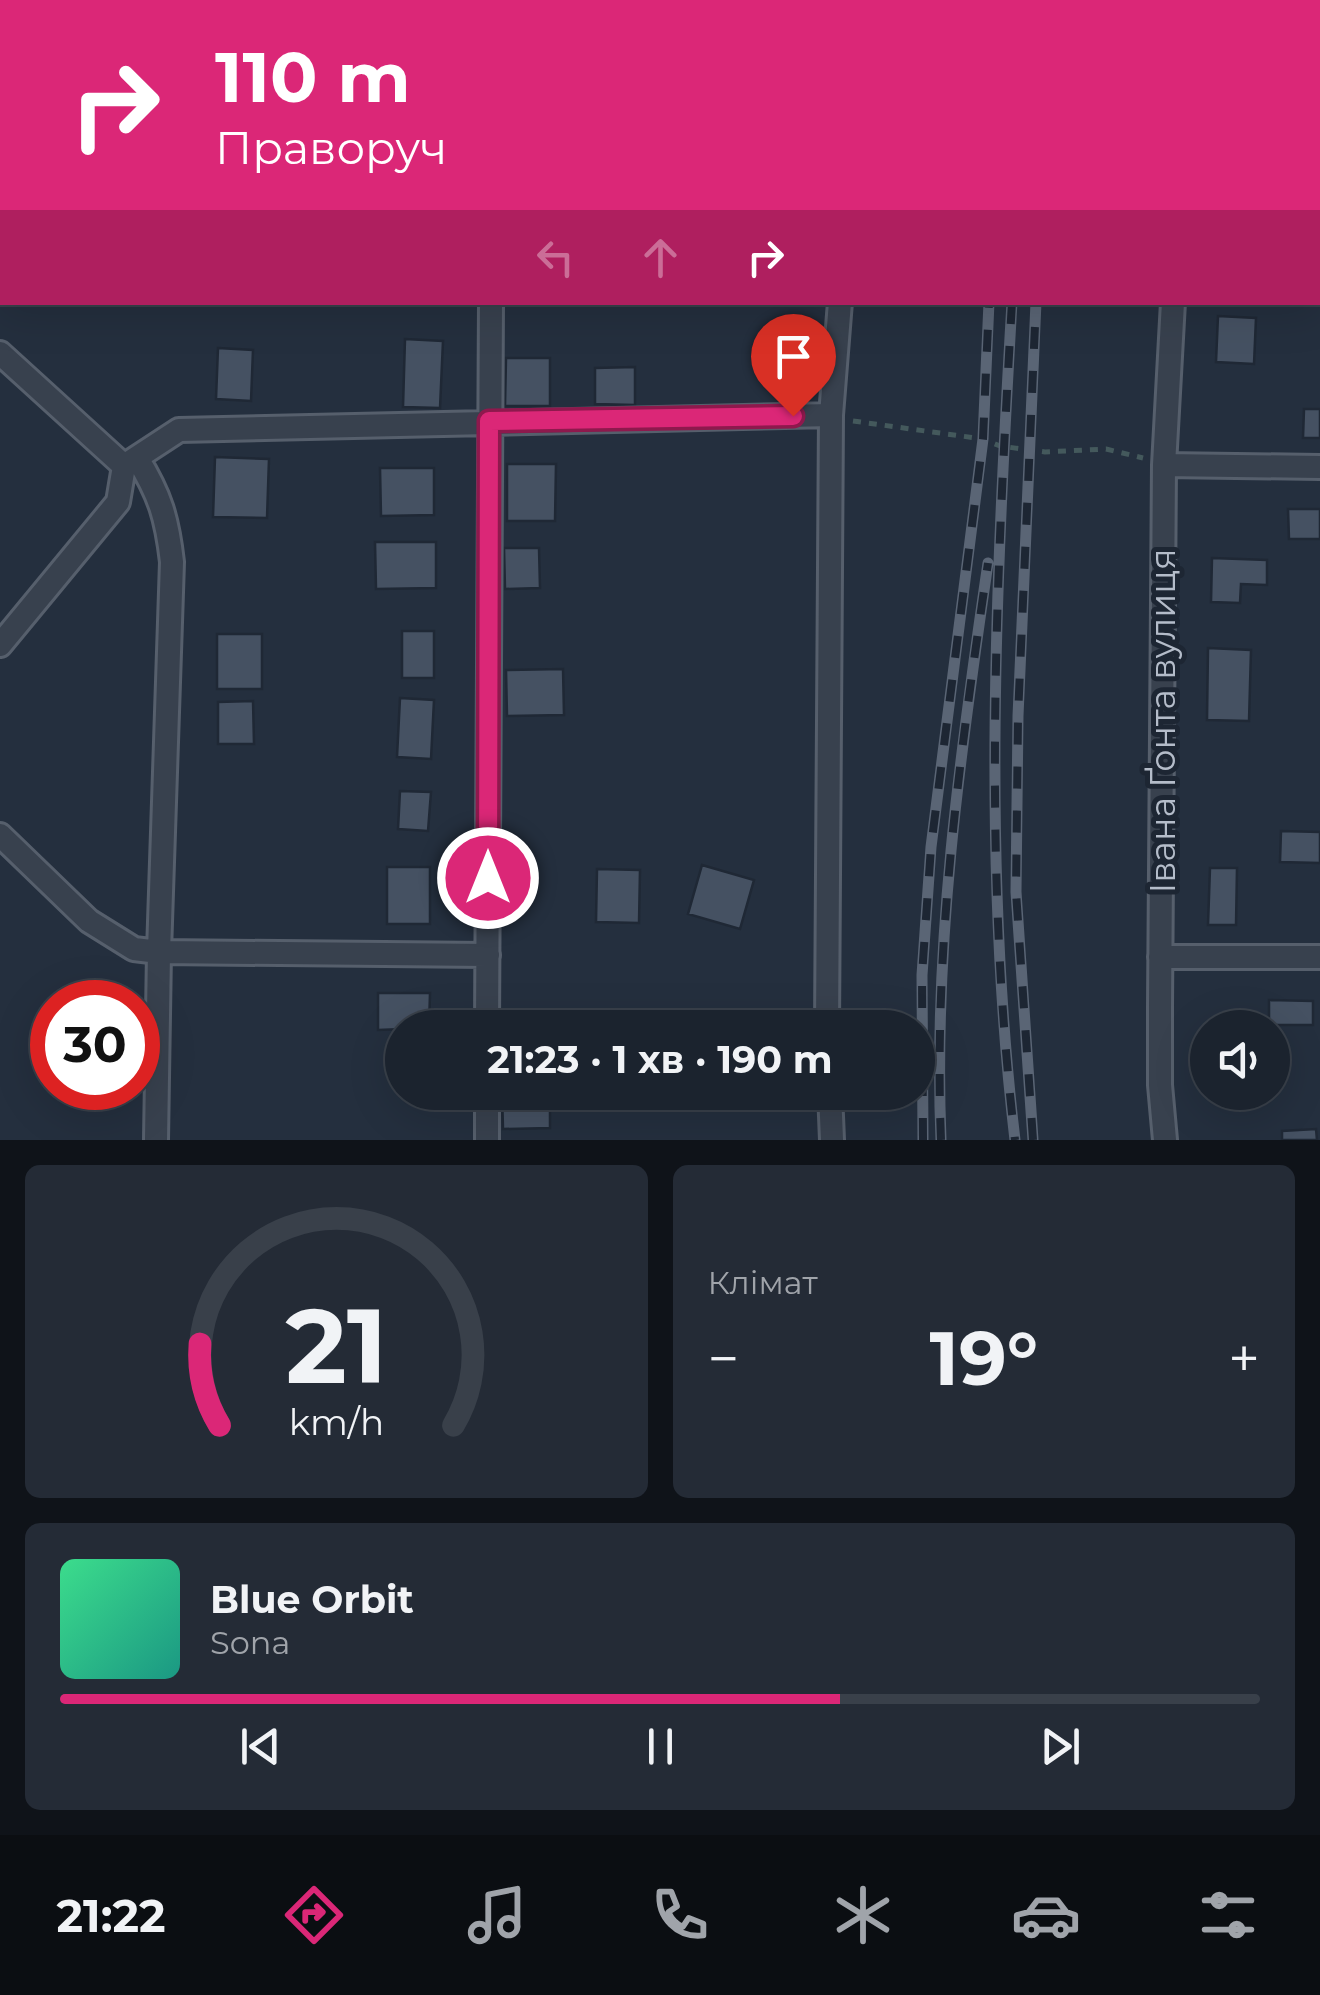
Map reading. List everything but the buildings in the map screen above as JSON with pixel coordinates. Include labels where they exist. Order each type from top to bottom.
[{"type":"street","points":[[487,1010],[491,305]]},
{"type":"street","points":[[827,1010],[831,415],[840,305]]},
{"type":"street","name":"Івана Ґонта вулиця","points":[[1165,1140],[1160,1085],[1164,465],[1173,305]]},
{"type":"street","points":[[0,353],[130,462],[158,492],[168,524],[172,562],[158,952],[156,1140]]},
{"type":"street","points":[[0,645],[118,502],[130,462],[180,430],[831,415]]},
{"type":"street","points":[[1164,465],[1320,467]]},
{"type":"street","points":[[0,835],[89,920],[134,948],[158,952],[488,955]]},
{"type":"street","points":[[1160,957],[1320,958]]},
{"type":"street","points":[[487,1110],[487,1140]]},
{"type":"street","points":[[831,1110],[832,1140]]},
{"type":"path","points":[[831,415],[870,425],[983,439],[1000,446],[1044,452],[1106,449],[1164,465]]},
{"type":"railway","points":[[923,1140],[922,975],[931,847],[983,439],[989,305]]},
{"type":"railway","points":[[1012,305],[997,616],[995,826],[998,931],[1015,1140]]},
{"type":"railway","points":[[1033,1140],[1016,892],[1018,716],[1036,305]]},
{"type":"railway","points":[[941,1140],[945,923],[959,779],[988,563]]},
{"type":"route","points":[[488,878],[489,421],[793,416]]}]
